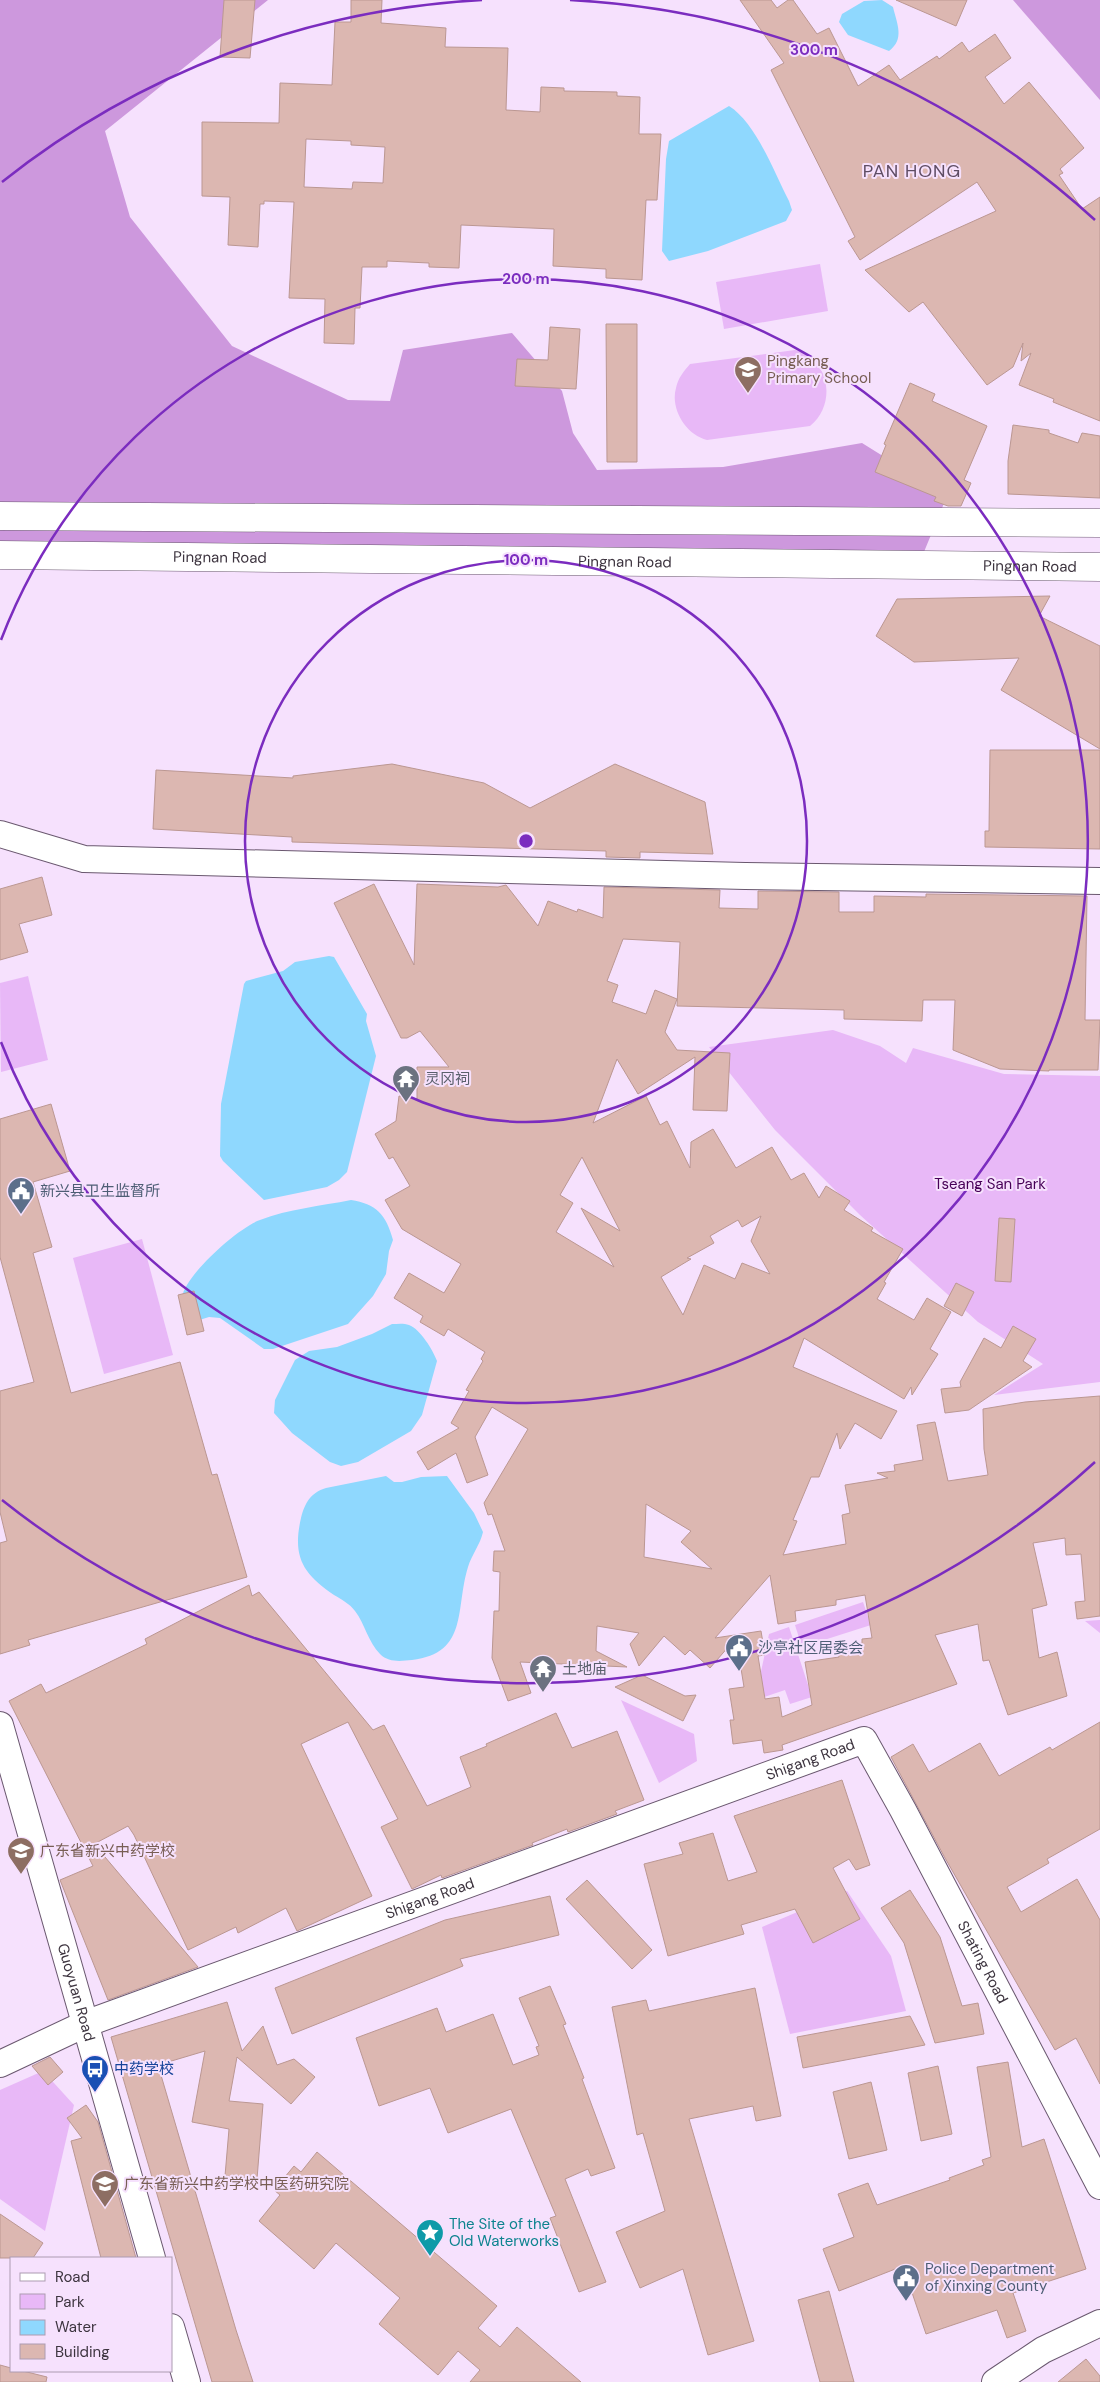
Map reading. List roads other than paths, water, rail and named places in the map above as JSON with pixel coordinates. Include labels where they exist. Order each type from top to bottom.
[{"type":"main road","points":[[0,516],[1100,523]]},
{"type":"main road","name":"Pingnan Road","points":[[0,555],[1100,567]]},
{"type":"street","points":[[0,834],[84,859],[745,876],[1100,881]]},
{"type":"street","name":"Guoyuan Road","points":[[0,1725],[152,2257]]},
{"type":"street","name":"Shigang Road","points":[[0,2064],[85,2024],[864,1740]]},
{"type":"street","name":"Shating Road","points":[[864,1740],[903,1810],[1100,2186]]},
{"type":"street","points":[[995,2382],[1043,2350],[1100,2323]]},
{"type":"street","points":[[172,2330],[187,2382]]},
{"type":"water","points":[[882,0],[893,7],[899,31],[897,41],[889,51],[848,35],[839,22],[842,14],[864,1]]},
{"type":"water","points":[[729,106],[748,124],[764,149],[792,210],[786,221],[708,251],[669,261],[662,251],[666,159],[669,141]]},
{"type":"water","points":[[329,956],[334,957],[367,1014],[366,1021],[376,1056],[347,1172],[339,1180],[327,1187],[264,1200],[220,1156],[221,1104],[244,984],[246,981],[283,971],[295,962]]},
{"type":"water","points":[[351,1200],[367,1204],[379,1212],[387,1223],[393,1240],[389,1251],[386,1274],[373,1296],[348,1324],[273,1349],[264,1349],[220,1318],[209,1317],[190,1323],[182,1300],[186,1287],[203,1264],[227,1241],[251,1224],[271,1216],[293,1210]]},
{"type":"water","points":[[392,1324],[405,1324],[413,1327],[426,1340],[437,1361],[422,1415],[411,1431],[358,1462],[341,1466],[330,1462],[292,1433],[274,1413],[275,1400],[295,1360],[309,1351],[337,1347],[372,1334]]},
{"type":"water","points":[[386,1476],[394,1482],[402,1482],[421,1477],[447,1476],[474,1513],[483,1532],[468,1567],[460,1613],[451,1639],[443,1648],[430,1656],[412,1660],[391,1660],[380,1654],[372,1644],[355,1611],[314,1580],[302,1563],[299,1554],[298,1544],[301,1518],[306,1503],[312,1496],[326,1488]]},
{"type":"place","name":"Pingkang Primary School","points":[[748,394]]},
{"type":"place","name":"灵冈祠","points":[[406,1103]]},
{"type":"place","name":"新兴县卫生监督所","points":[[21,1215]]},
{"type":"place","name":"沙亭社区居委会","points":[[739,1672]]},
{"type":"place","name":"土地庙","points":[[543,1693]]},
{"type":"place","name":"广东省新兴中药学校","points":[[21,1875]]},
{"type":"place","name":"中药学校","points":[[95,2093]]},
{"type":"place","name":"广东省新兴中药学校中医药研究院","points":[[105,2208]]},
{"type":"place","name":"The Site of the Old Waterworks","points":[[430,2257]]},
{"type":"place","name":"Police Department of Xinxing County","points":[[906,2302]]},
{"type":"district","name":"PAN HONG","points":[[912,171]]},
{"type":"park label","name":"Tseang San Park","points":[[990,1184]]}]
